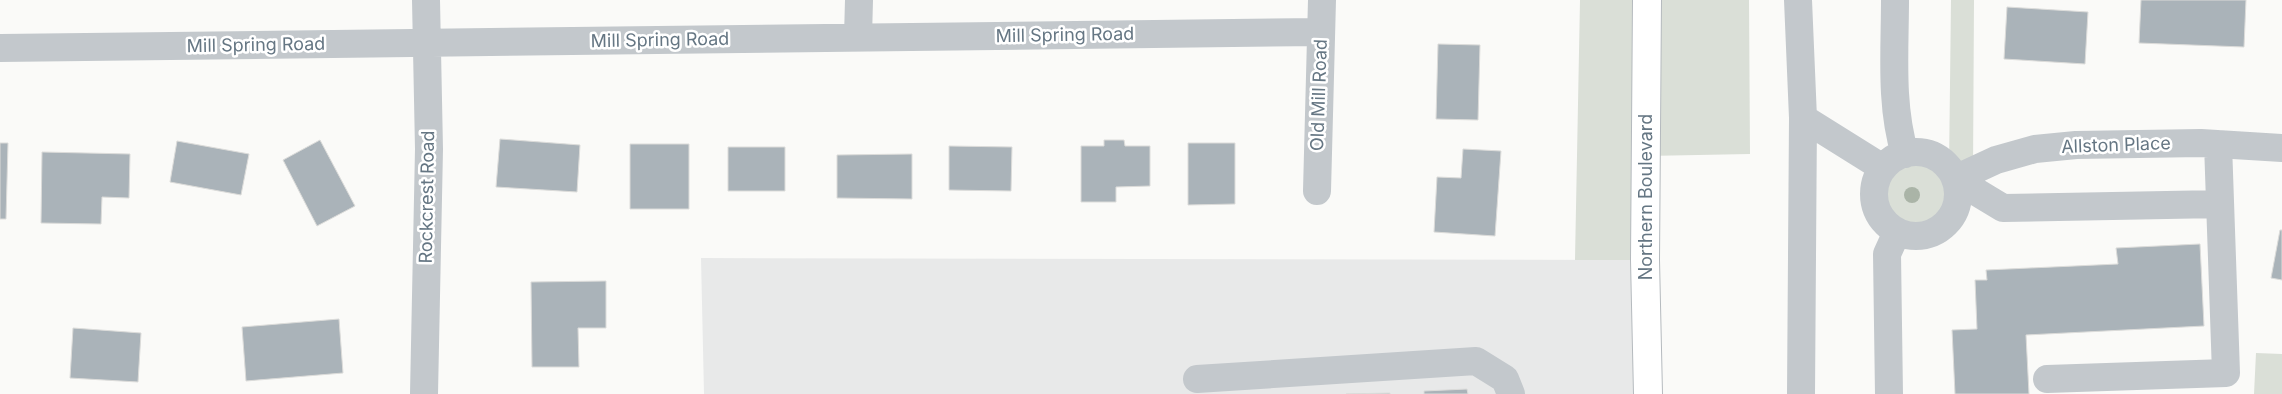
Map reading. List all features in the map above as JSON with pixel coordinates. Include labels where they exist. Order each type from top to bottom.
[{"type":"main road","name":"Northern Boulevard","points":[[1647,0],[1645,260],[1648,394]]},
{"type":"street","name":"Rockcrest Road","points":[[424,394],[429,149],[426,0]]},
{"type":"street","points":[[858,37],[859,0]]},
{"type":"street","name":"Old Mill Road","points":[[1317,191],[1322,0]]},
{"type":"street","points":[[1798,0],[1803,118],[1801,394]]},
{"type":"street","points":[[1894,161],[1898,131],[1895,0]]},
{"type":"street","name":"Mill Spring Road","points":[[0,48],[1321,32]]},
{"type":"street","points":[[1803,118],[1894,161]]},
{"type":"street","name":"Allston Place","points":[[1955,179],[1996,160],[2035,149],[2116,143],[2218,144],[2282,148]]},
{"type":"street","points":[[2047,379],[2226,373],[2218,144]]},
{"type":"street","points":[[1917,152],[1935,157],[1949,168],[1955,179],[1958,193],[1956,208],[1949,220],[1938,230],[1925,236],[1911,236],[1897,232],[1887,225],[1875,204],[1877,180],[1894,161],[1917,152]]},
{"type":"street","points":[[1955,179],[2003,208],[2220,204]]},
{"type":"street","points":[[1889,394],[1887,254],[1897,232]]},
{"type":"street","points":[[1197,379],[1476,361],[1506,379],[1511,394]]},
{"type":"shaded area","points":[[1580,0],[1749,0],[1750,154],[1646,156],[1645,260],[1575,260]]},
{"type":"shaded area","points":[[1951,0],[1974,0],[1973,172],[1959,191],[1948,222],[1939,230],[1927,236],[1914,237],[1903,234],[1885,220],[1876,198],[1876,185],[1879,175],[1884,168],[1916,155],[1932,156],[1949,168]]},
{"type":"shaded area","points":[[701,258],[1645,260],[1648,394],[704,394]]},
{"type":"shaded area","points":[[2256,353],[2282,354],[2282,394],[2254,394]]},
{"type":"building","points":[[2141,0],[2246,0],[2244,47],[2139,43]]},
{"type":"building","points":[[2007,7],[2088,12],[2085,64],[2004,59]]},
{"type":"building","points":[[1438,44],[1480,45],[1478,120],[1436,119]]},
{"type":"building","points":[[500,139],[580,145],[577,192],[496,187]]},
{"type":"building","points":[[320,140],[355,206],[317,226],[283,160]]},
{"type":"building","points":[[1104,140],[1124,140],[1125,146],[1150,146],[1150,186],[1116,187],[1116,202],[1081,202],[1081,146],[1104,146]]},
{"type":"building","points":[[177,141],[249,154],[241,195],[170,182]]},
{"type":"building","points":[[0,143],[8,143],[6,219],[0,219]]},
{"type":"building","points":[[1188,143],[1235,143],[1235,204],[1188,205]]},
{"type":"building","points":[[630,144],[689,144],[689,209],[630,209]]},
{"type":"building","points":[[949,146],[1012,147],[1011,191],[949,190]]},
{"type":"building","points":[[728,147],[785,147],[785,191],[728,191]]},
{"type":"building","points":[[1463,149],[1501,151],[1495,236],[1434,232],[1437,177],[1461,178]]},
{"type":"building","points":[[42,152],[130,154],[129,198],[102,197],[101,224],[41,223]]},
{"type":"building","points":[[912,154],[912,199],[837,198],[837,155]]},
{"type":"building","points":[[2280,230],[2282,230],[2282,280],[2271,278]]},
{"type":"building","points":[[2200,244],[2204,326],[2026,335],[2029,394],[1955,394],[1952,330],[1977,329],[1975,280],[1987,280],[1986,270],[2118,264],[2116,248]]},
{"type":"building","points":[[606,281],[606,328],[578,328],[579,367],[532,367],[531,282]]},
{"type":"building","points":[[339,319],[343,373],[246,381],[242,327]]},
{"type":"building","points":[[73,328],[141,333],[138,382],[70,378]]},
{"type":"building","points":[[1467,389],[1468,394],[1424,394],[1424,391]]},
{"type":"building","points":[[1390,393],[1390,394],[1346,394]]}]
